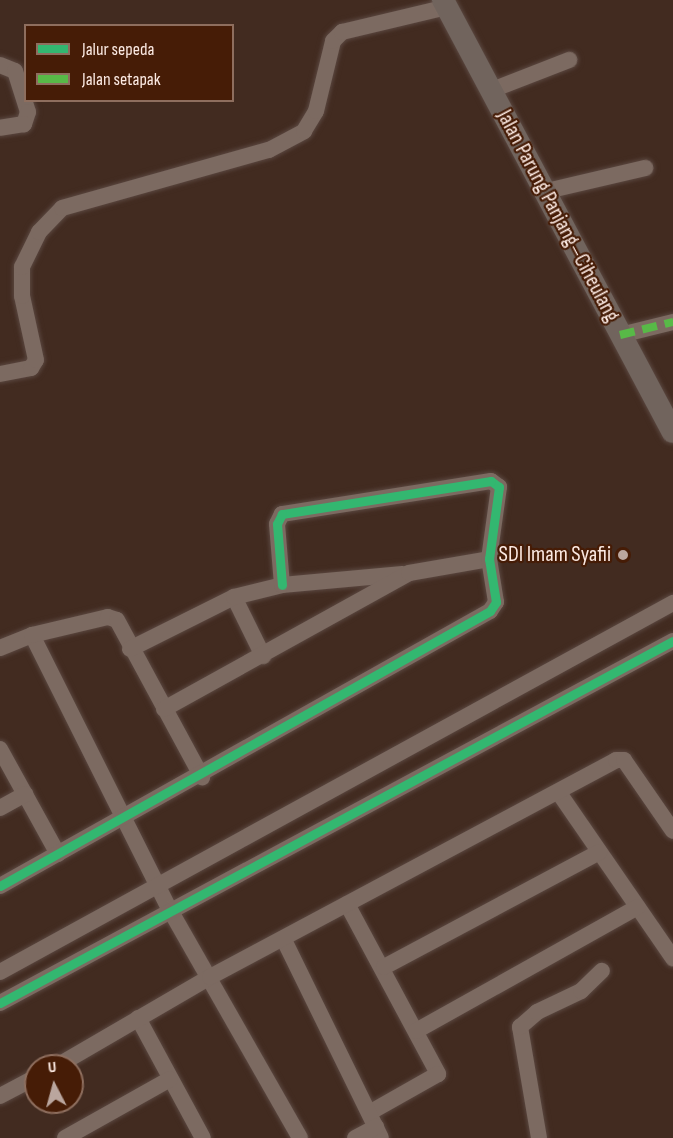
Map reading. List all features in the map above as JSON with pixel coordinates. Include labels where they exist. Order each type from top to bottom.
[{"type":"street","name":"Jalan Parung Panjang–Ciheulang","points":[[445,4],[547,191],[620,336],[673,432]]},
{"type":"street","points":[[0,374],[31,368],[36,360],[22,296],[22,267],[39,232],[62,208],[269,150],[303,131],[312,117],[332,62],[333,42],[342,32],[445,4]]},
{"type":"street","points":[[492,90],[569,60]]},
{"type":"street","points":[[0,65],[15,71],[24,99]]},
{"type":"street","points":[[0,128],[24,124],[28,112],[25,102]]},
{"type":"street","points":[[547,191],[645,168]]},
{"type":"street","points":[[620,336],[673,322]]},
{"type":"street","points":[[0,886],[121,815],[202,777],[490,611],[496,602],[489,559],[499,487],[491,481],[282,514],[277,524],[282,585]]},
{"type":"street","points":[[130,650],[234,597],[282,585],[409,573],[489,559]]},
{"type":"street","points":[[165,709],[409,573]]},
{"type":"street","points":[[234,597],[263,656]]},
{"type":"street","points":[[0,972],[157,883],[673,603]]},
{"type":"street","points":[[0,648],[32,635],[112,617],[202,777]]},
{"type":"street","points":[[32,635],[170,910],[300,1138]]},
{"type":"street","points":[[0,1003],[673,641]]},
{"type":"street","points":[[0,749],[58,854]]},
{"type":"street","points":[[77,1054],[138,1018],[347,904],[624,760],[673,831]]},
{"type":"street","points":[[559,793],[673,958]]},
{"type":"street","points":[[0,808],[25,794]]},
{"type":"street","points":[[384,967],[599,852]]},
{"type":"street","points":[[347,904],[384,967],[436,1068],[434,1080],[356,1138]]},
{"type":"street","points":[[416,1031],[638,907]]},
{"type":"street","points":[[284,940],[375,1126]]},
{"type":"street","points":[[539,1138],[520,1027],[537,1012],[581,991],[602,971]]},
{"type":"street","points":[[138,1018],[203,1138]]},
{"type":"street","points":[[65,1138],[170,1079]]},
{"type":"street","points":[[0,1096],[24,1083]]},
{"type":"marked path","points":[[620,335],[673,322]]},
{"type":"cycle path","points":[[0,886],[490,611],[496,602],[489,559],[499,487],[491,481],[282,514],[277,524],[282,585]]},
{"type":"cycle path","points":[[0,1003],[673,641]]},
{"type":"place","name":"SDI Imam Syafii","points":[[623,555]]}]
